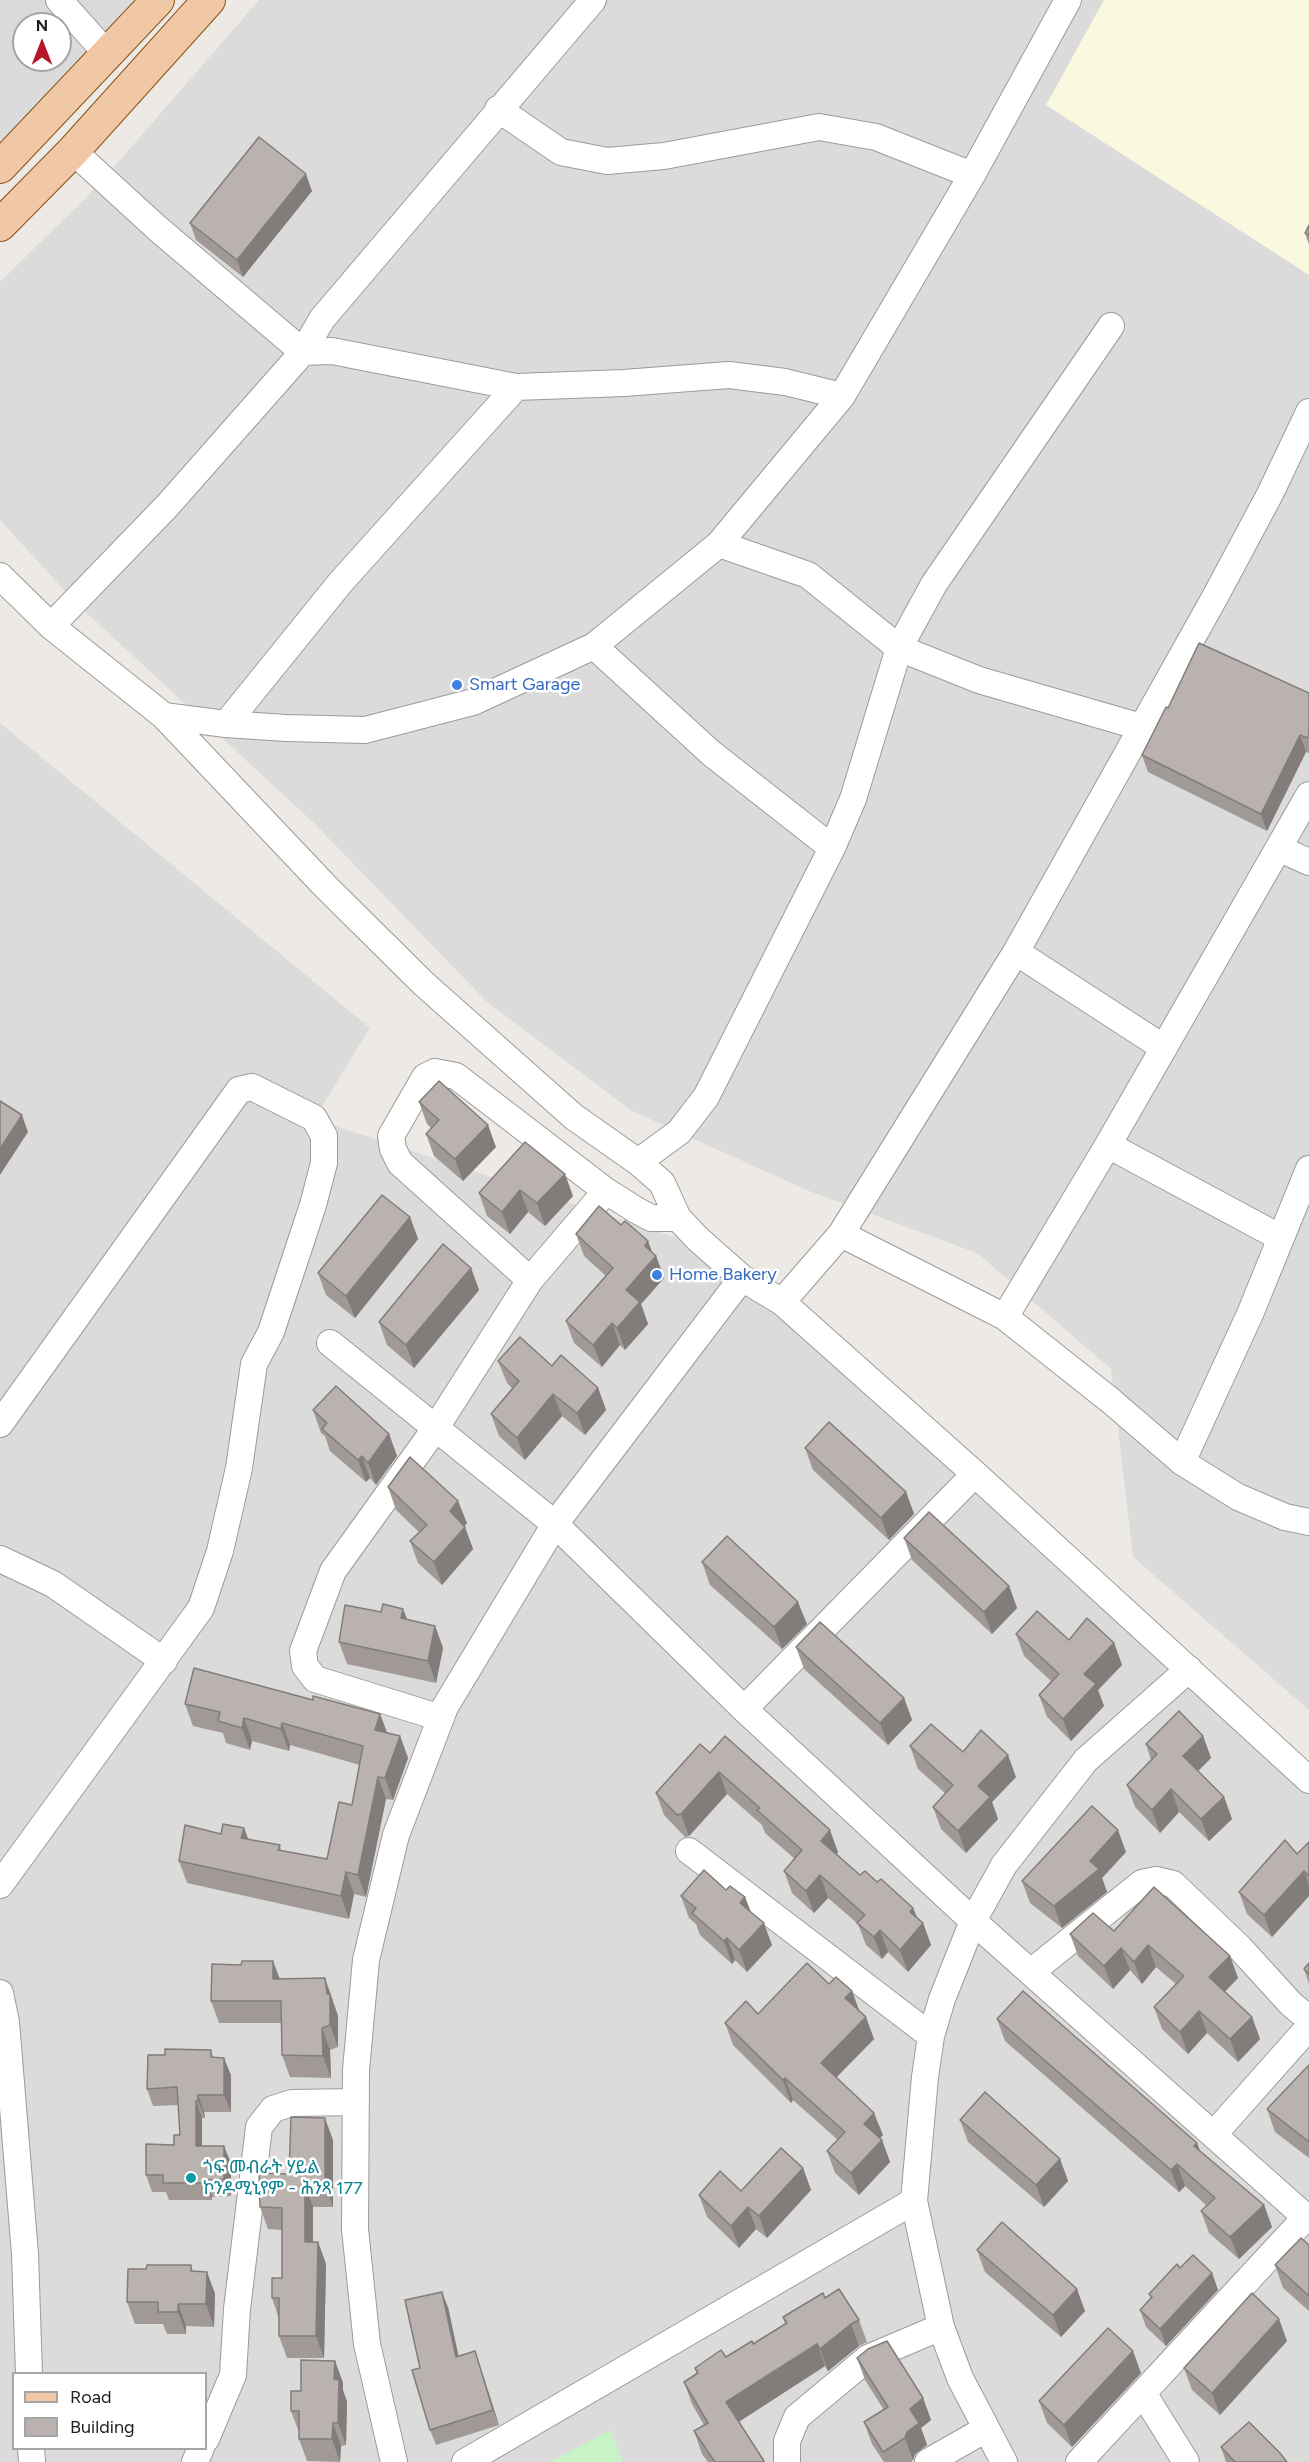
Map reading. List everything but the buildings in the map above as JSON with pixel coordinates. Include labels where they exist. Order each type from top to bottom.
[{"type":"main road","points":[[0,167],[158,0]]},
{"type":"main road","points":[[0,225],[73,151],[209,0]]},
{"type":"street","points":[[59,0],[108,55]]},
{"type":"street","points":[[51,626],[167,506],[303,352],[322,319],[498,109],[593,0]]},
{"type":"street","points":[[164,716],[225,724],[365,730],[473,702],[594,646],[719,544],[842,396],[972,175],[1068,0]]},
{"type":"street","points":[[498,109],[561,152],[607,161],[664,156],[819,127],[876,137],[972,175]]},
{"type":"street","points":[[73,151],[157,228],[303,352],[332,351],[516,387],[624,383],[729,375],[785,382],[842,396]]},
{"type":"street","points":[[638,1162],[680,1132],[706,1097],[832,848],[853,799],[899,648],[934,584],[1110,326]]},
{"type":"street","points":[[225,724],[340,583],[516,387]]},
{"type":"street","points":[[782,1302],[841,1233],[1016,952],[1215,597],[1265,504],[1309,412]]},
{"type":"street","points":[[719,544],[808,575],[899,648],[979,680],[1141,727]]},
{"type":"street","points":[[0,576],[51,626],[164,716],[326,887],[424,984],[574,1117],[638,1162],[662,1183],[678,1218],[742,1278],[782,1302],[975,1474],[1309,1780]]},
{"type":"street","points":[[594,646],[711,753],[832,848]]},
{"type":"street","points":[[1005,1317],[1108,1145],[1309,795]]},
{"type":"street","points":[[1280,849],[1309,861]]},
{"type":"street","points":[[1016,952],[1164,1048]]},
{"type":"street","points":[[530,1280],[400,1163],[393,1149],[391,1136],[425,1077],[435,1072],[456,1076],[606,1191],[651,1218],[678,1218]]},
{"type":"street","points":[[0,1424],[239,1090],[252,1087],[314,1118],[324,1136],[324,1163],[313,1205],[271,1332],[254,1365],[239,1468],[220,1551],[201,1608],[0,1885]]},
{"type":"street","points":[[1108,1145],[1281,1238]]},
{"type":"street","points":[[1182,1462],[1250,1314],[1309,1169]]},
{"type":"street","points":[[441,1718],[315,1678],[305,1666],[303,1651],[333,1571],[435,1429],[530,1280],[606,1191]]},
{"type":"street","points":[[841,1233],[1005,1317],[1111,1401],[1182,1462],[1238,1497],[1285,1517],[1309,1522]]},
{"type":"street","points":[[394,2462],[367,2344],[355,2229],[356,2070],[366,1960],[396,1835],[441,1718],[555,1524],[742,1278]]},
{"type":"street","points":[[330,1343],[555,1524],[744,1709],[973,1921],[1308,2218],[1079,2462]]},
{"type":"street","points":[[744,1709],[975,1474]]},
{"type":"street","points":[[0,1559],[53,1584],[164,1661]]},
{"type":"street","points":[[1004,2462],[960,2378],[941,2327],[914,2201],[931,2036],[942,1999],[973,1921],[1004,1865],[1086,1760],[1189,1669]]},
{"type":"street","points":[[689,1851],[931,2036]]},
{"type":"street","points":[[1031,1972],[1142,1883],[1156,1880],[1173,1884],[1240,1948],[1291,2004],[1309,2019]]},
{"type":"street","points":[[0,1993],[6,2022],[25,2254],[29,2372]]},
{"type":"street","points":[[1214,2134],[1309,2027]]},
{"type":"street","points":[[207,2437],[233,2375],[237,2309],[259,2127],[273,2109],[292,2103],[356,2102]]},
{"type":"street","points":[[465,2462],[914,2201]]},
{"type":"street","points":[[788,2462],[787,2441],[797,2417],[868,2358],[941,2327]]},
{"type":"street","points":[[1143,2393],[1186,2462]]},
{"type":"street","points":[[928,2462],[986,2429]]},
{"type":"shaded area","points":[[0,0],[137,0],[72,70],[72,12],[12,12],[12,72],[70,72],[0,148]]},
{"type":"shaded area","points":[[259,0],[1309,0],[1309,1710],[1133,1557],[1111,1369],[977,1253],[809,1191],[632,1111],[486,1001],[315,824],[76,603],[0,520],[0,282],[94,190]]},
{"type":"shaded area","points":[[1104,0],[1309,0],[1309,275],[1046,105]]},
{"type":"shaded area","points":[[0,723],[370,1028],[314,1119],[705,1247],[1309,1790],[1309,2462],[0,2462]]},
{"type":"green space","points":[[610,2430],[623,2462],[550,2462]]},
{"type":"place","name":"Smart Garage","points":[[457,685]]},
{"type":"place","name":"Home Bakery","points":[[657,1275]]},
{"type":"place","name":"ጎፍ መብራት ሃይል ኮንዶሚኒየም - ሕንጻ 177","points":[[191,2178]]}]
